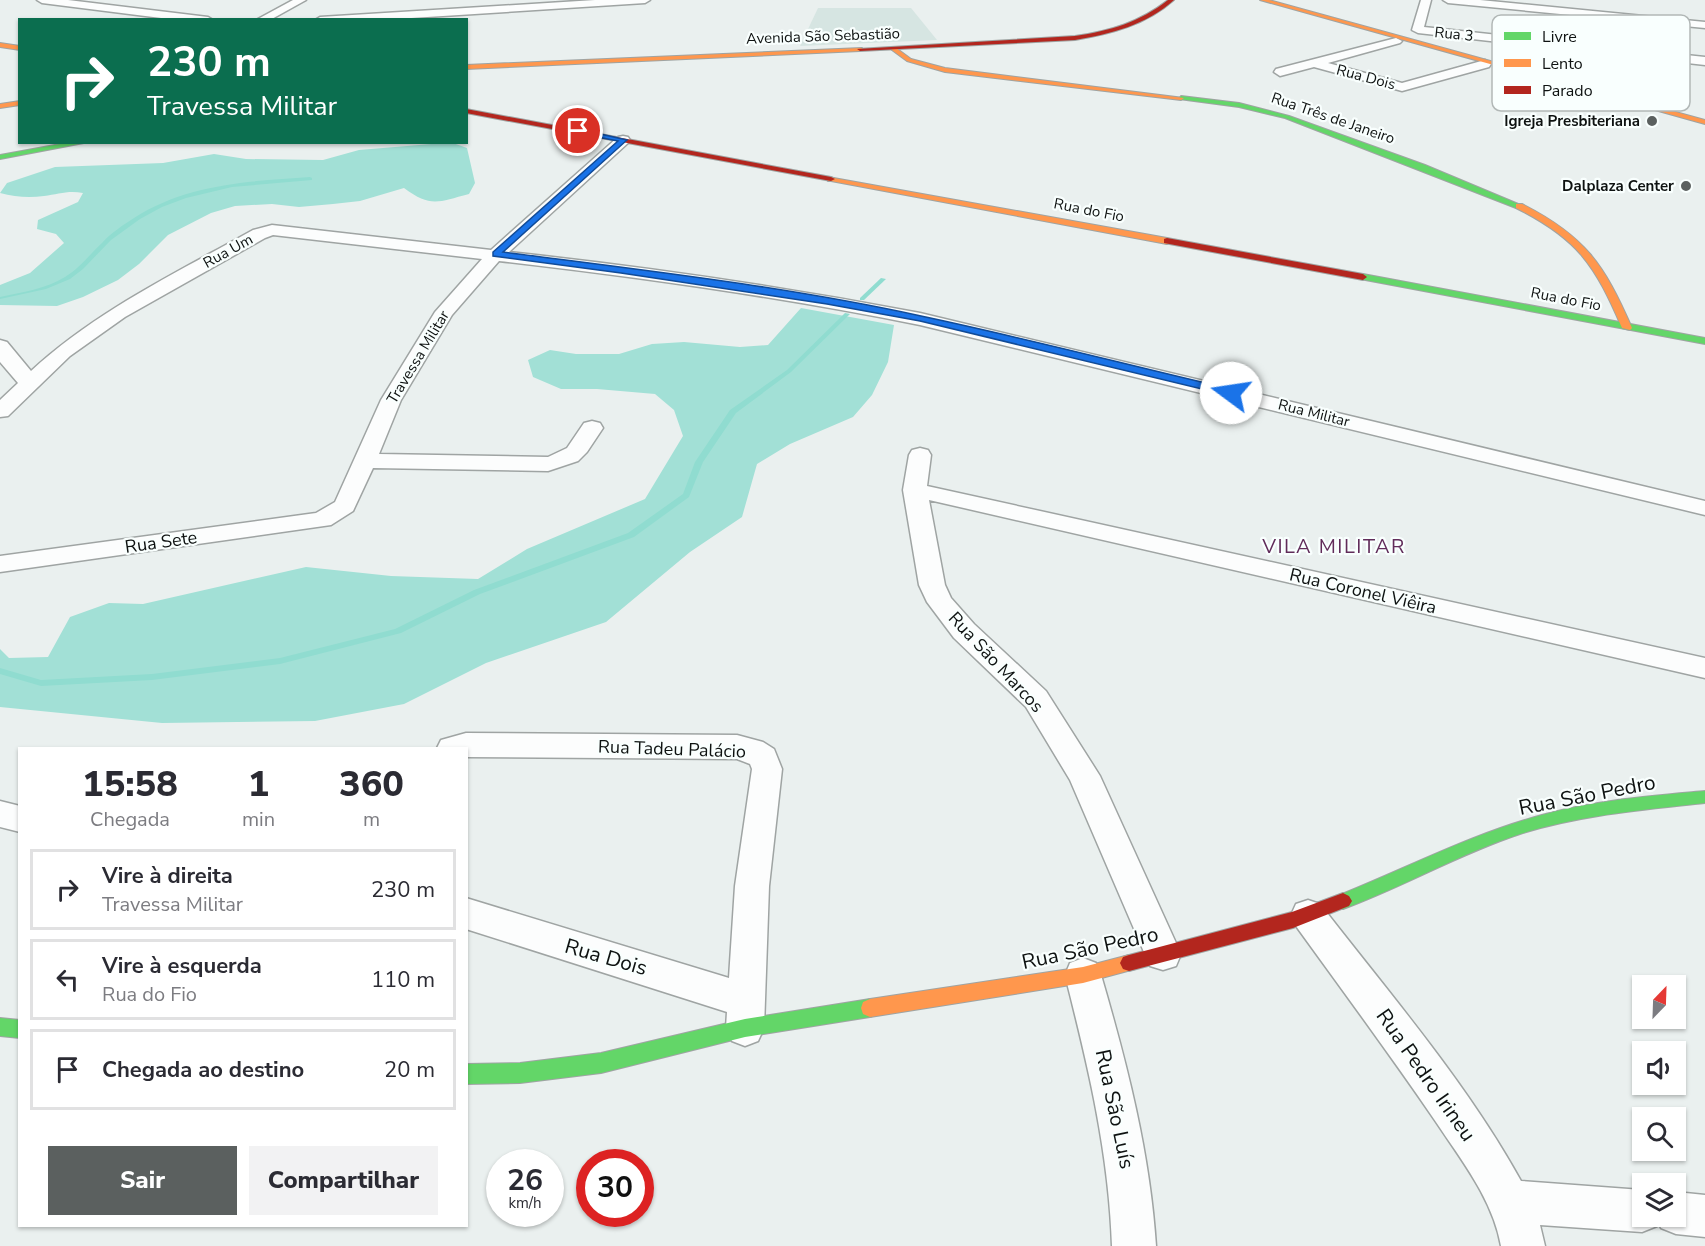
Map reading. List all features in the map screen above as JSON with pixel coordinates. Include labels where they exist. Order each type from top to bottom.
[{"type":"main road","name":"Avenida São Sebastião","points":[[468,65],[1039,38],[1086,32],[1116,24],[1139,16],[1157,0]]},
{"type":"main road","name":"Avenida São Sebastião","points":[[468,65],[1014,44],[1085,37],[1140,23],[1160,12],[1171,0]]},
{"type":"main road","points":[[1249,0],[1492,66]]},
{"type":"main road","points":[[1263,0],[1492,64]]},
{"type":"main road","points":[[1281,0],[1492,56]]},
{"type":"main road","points":[[1305,0],[1492,53]]},
{"type":"main road","points":[[0,45],[18,48]]},
{"type":"main road","name":"Rua Três de Janeiro","points":[[894,49],[909,60],[945,70],[1204,101],[1265,111],[1287,117],[1439,174],[1528,210],[1562,229],[1585,249],[1602,274],[1627,328]]},
{"type":"main road","points":[[0,106],[18,103]]},
{"type":"main road","points":[[0,111],[18,108]]},
{"type":"main road","points":[[1690,109],[1705,113]]},
{"type":"main road","name":"Rua do Fio","points":[[468,111],[1705,341]]},
{"type":"main road","points":[[1664,111],[1705,122]]},
{"type":"main road","points":[[0,157],[75,144]]},
{"type":"main road","points":[[1670,335],[1687,350]]},
{"type":"main road","name":"Rua São Pedro","points":[[468,1074],[520,1073],[601,1064],[746,1014],[1083,975],[1308,915],[1396,881],[1483,840],[1544,820],[1619,807],[1705,797]]},
{"type":"main road","points":[[0,1027],[18,1029]]},
{"type":"street","points":[[42,0],[194,18]]},
{"type":"street","points":[[84,5],[104,0]]},
{"type":"street","points":[[265,18],[302,0],[315,0]]},
{"type":"street","points":[[348,18],[545,4],[643,0]]},
{"type":"street","points":[[1418,30],[1426,0]]},
{"type":"street","points":[[1448,0],[1602,15]]},
{"type":"street","points":[[172,15],[194,8]]},
{"type":"street","points":[[1690,24],[1705,25]]},
{"type":"street","name":"Rua 3","points":[[1418,30],[1492,38]]},
{"type":"street","points":[[1280,72],[1396,41]]},
{"type":"street","name":"Rua 3","points":[[1690,59],[1705,61]]},
{"type":"street","name":"Rua Dois","points":[[1315,63],[1402,87],[1485,64]]},
{"type":"street","name":"Travessa Militar","points":[[322,520],[345,506],[391,400],[444,312],[496,254],[623,140]]},
{"type":"street","name":"Rua Um","points":[[0,411],[63,352],[129,306],[264,231],[496,254]]},
{"type":"street","name":"Rua Militar","points":[[496,254],[612,268],[827,301],[920,319],[1705,508]]},
{"type":"street","points":[[1,351],[29,382]]},
{"type":"street","points":[[363,461],[548,464],[567,460],[575,454],[592,428]]},
{"type":"street","name":"Rua São Marcos","points":[[920,455],[915,490],[932,585],[940,602],[964,631],[1036,699],[1084,776],[1164,954]]},
{"type":"street","name":"Rua Coronel Viêira","points":[[915,490],[1705,669]]},
{"type":"street","name":"Rua Sete","points":[[0,564],[322,520]]},
{"type":"street","name":"Rua Tadeu Palácio","points":[[457,747],[466,745],[737,747],[752,750],[763,757],[767,769],[752,886],[746,1014]]},
{"type":"street","name":"Rua Dois","points":[[468,914],[665,974],[746,1014]]},
{"type":"street","name":"Rua Pedro Irineu","points":[[1308,915],[1419,1062],[1496,1176],[1521,1231],[1523,1246]]},
{"type":"street","name":"Rua São Luís","points":[[1083,975],[1110,1074],[1124,1143],[1133,1205],[1134,1246]]},
{"type":"street","points":[[1508,1201],[1632,1210]]},
{"type":"street","points":[[1686,1215],[1705,1216]]},
{"type":"shaded area","points":[[818,8],[911,8],[937,40],[800,46]]},
{"type":"green space","points":[[456,144],[467,148],[475,183],[469,194],[435,202],[421,198],[404,188],[360,201],[333,204],[299,207],[272,204],[235,206],[211,213],[168,235],[139,264],[118,280],[83,297],[57,306],[0,305],[0,285],[30,273],[64,243],[56,234],[37,229],[38,220],[78,202],[83,193],[68,192],[27,197],[0,193],[7,183],[55,167],[163,163],[214,154],[246,159],[323,160],[359,150]]},
{"type":"green space","points":[[801,308],[894,325],[888,362],[872,395],[853,417],[790,444],[757,464],[742,517],[690,552],[606,622],[486,663],[404,704],[315,721],[162,723],[0,707],[0,649],[9,658],[48,657],[70,617],[109,603],[143,604],[306,567],[391,576],[478,579],[527,549],[645,499],[683,436],[674,410],[655,394],[597,389],[561,389],[533,377],[528,360],[550,350],[576,354],[619,354],[652,344],[684,342],[740,347],[768,345]]},
{"type":"waterway","points":[[2,298],[61,282],[81,268],[115,234],[138,218],[184,197],[232,186],[310,179]]},
{"type":"waterway","points":[[862,299],[883,279]]},
{"type":"waterway","points":[[0,671],[41,683],[152,677],[280,661],[398,631],[477,592],[631,535],[686,495],[699,462],[733,412],[789,371],[847,314]]},
{"type":"traffic: fast","points":[[1181,98],[1239,105],[1287,117],[1519,206]]},
{"type":"traffic: fast","points":[[0,157],[75,144]]},
{"type":"traffic: fast","points":[[1363,277],[1705,341]]},
{"type":"traffic: fast","points":[[1343,901],[1466,848],[1542,821],[1602,808],[1705,797]]},
{"type":"traffic: fast","points":[[468,1074],[520,1073],[601,1063],[745,1028],[870,1008]]},
{"type":"traffic: fast","points":[[0,1027],[18,1029]]},
{"type":"traffic: slow","points":[[1263,0],[1492,63]]},
{"type":"traffic: slow","points":[[0,45],[18,48]]},
{"type":"traffic: slow","points":[[468,67],[860,49]]},
{"type":"traffic: slow","points":[[894,49],[909,60],[945,70],[1181,98]]},
{"type":"traffic: slow","points":[[0,106],[18,103]]},
{"type":"traffic: slow","points":[[1665,111],[1705,122]]},
{"type":"traffic: slow","points":[[831,179],[1167,241]]},
{"type":"traffic: slow","points":[[1519,206],[1560,229],[1587,254],[1608,286],[1627,328]]},
{"type":"traffic: slow","points":[[870,1008],[1083,975],[1129,963]]},
{"type":"traffic: jam","points":[[860,49],[1075,38],[1105,33],[1133,24],[1159,10],[1171,0]]},
{"type":"traffic: jam","points":[[468,111],[831,179]]},
{"type":"traffic: jam","points":[[1167,241],[1363,277]]},
{"type":"traffic: jam","points":[[1129,963],[1293,920],[1343,901]]},
{"type":"place","name":"Igreja Presbiteriana","points":[[1652,121]]},
{"type":"place","name":"Dalplaza Center","points":[[1686,186]]},
{"type":"district","name":"VILA MILITAR","points":[[1334,546]]},
{"type":"route","points":[[578,131],[623,140],[496,254],[827,301],[920,319],[1231,393]]}]
